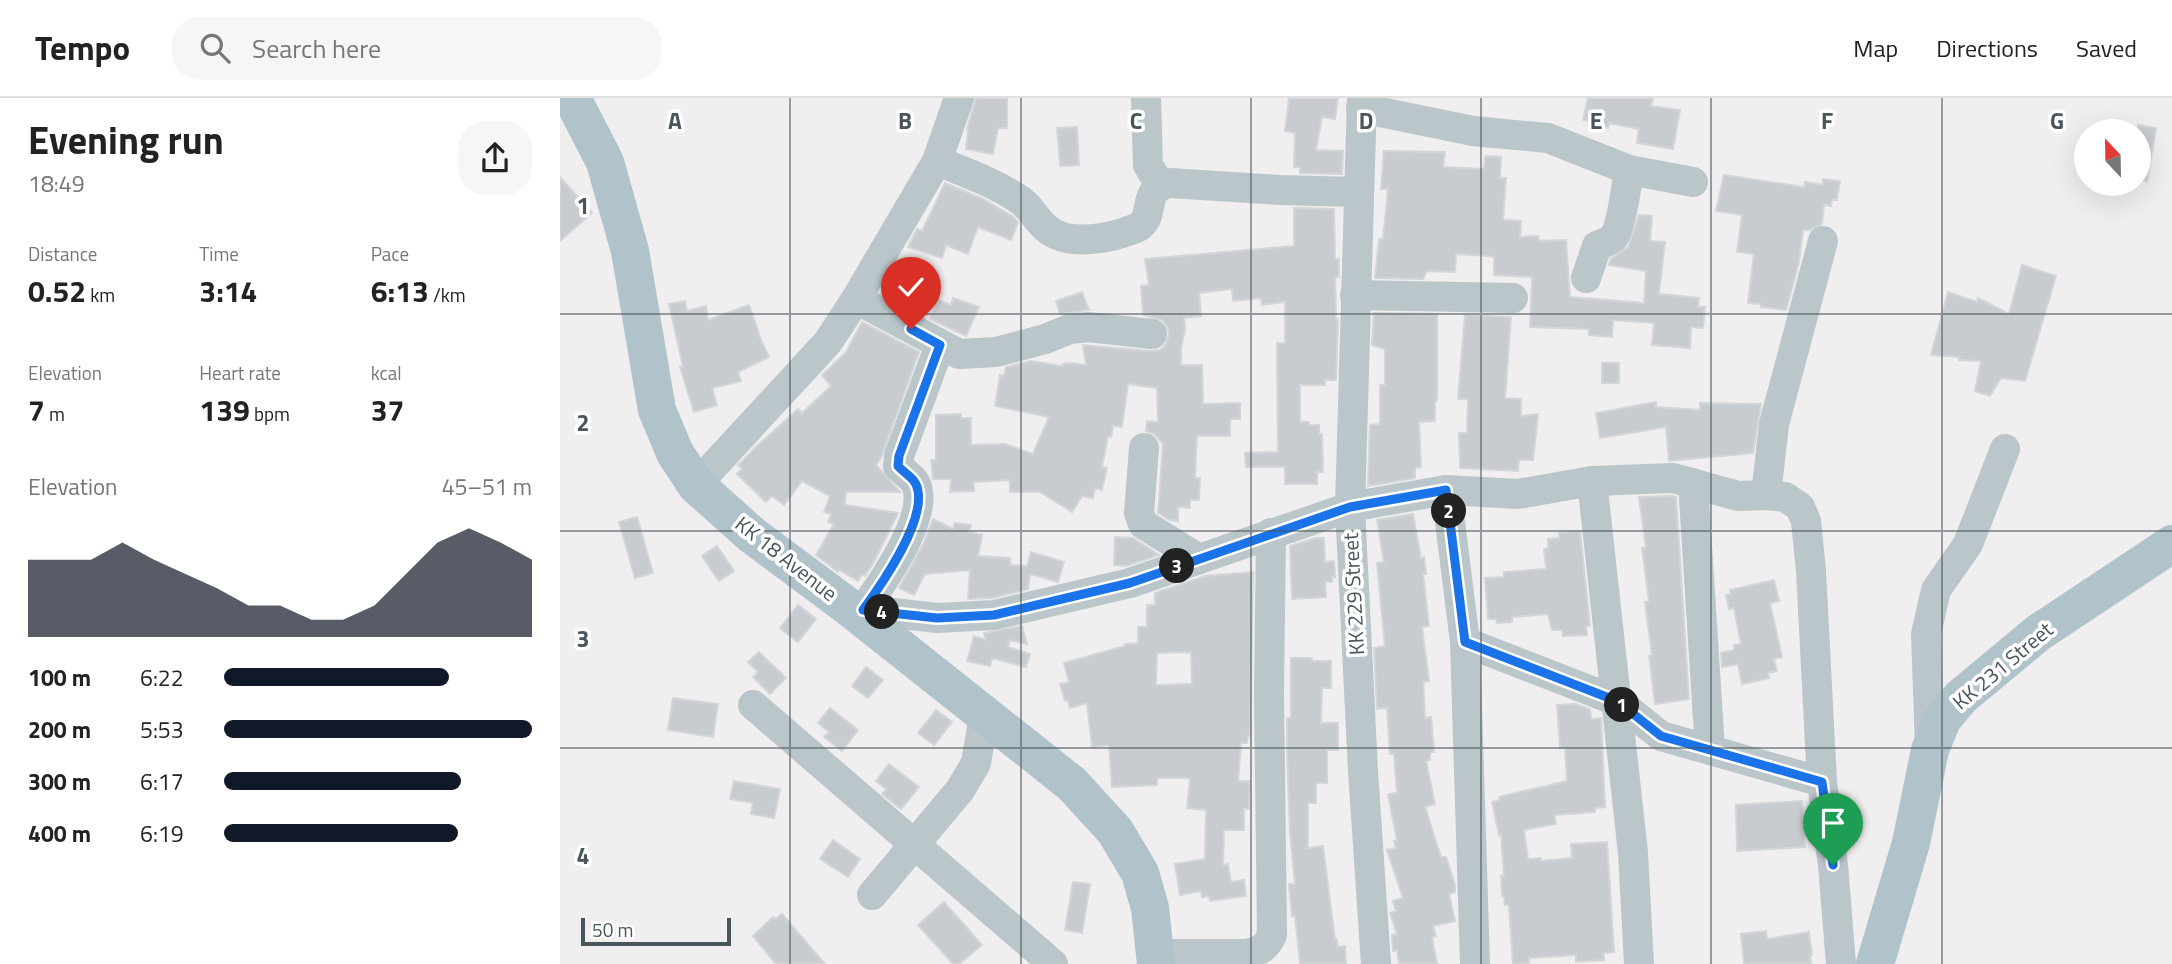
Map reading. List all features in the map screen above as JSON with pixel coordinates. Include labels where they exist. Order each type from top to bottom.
[{"type":"main road","name":"KK 18 Avenue","points":[[572,98],[605,162],[630,251],[657,410],[675,453],[695,485],[751,535],[856,609],[1072,785],[1115,831],[1140,873],[1150,908],[1156,959]]},
{"type":"main road","name":"KK 231 Street","points":[[1875,964],[1911,843],[1930,750],[1942,720],[1961,696],[2038,633],[2172,544]]},
{"type":"street","points":[[695,485],[828,342],[937,161],[959,98]]},
{"type":"street","points":[[1146,98],[1148,165],[1160,185]]},
{"type":"street","points":[[1362,103],[1473,131],[1548,138],[1629,170],[1693,183]]},
{"type":"street","name":"KK 229 Street","points":[[1362,103],[1357,192],[1350,507],[1376,964]]},
{"type":"street","points":[[937,161],[975,176],[1021,200],[1042,225],[1055,235],[1067,239],[1101,237],[1136,229],[1147,216],[1152,193],[1160,185],[1171,183],[1357,192]]},
{"type":"street","points":[[1586,278],[1597,246],[1612,239],[1615,233],[1629,170]]},
{"type":"street","points":[[1766,495],[1774,424],[1823,241]]},
{"type":"street","points":[[1354,295],[1513,298]]},
{"type":"street","points":[[856,299],[959,354],[975,355],[1023,346],[1070,328],[1088,327],[1153,334]]},
{"type":"street","points":[[856,609],[887,576],[919,511],[918,489],[911,475],[898,466],[899,456],[940,345]]},
{"type":"street","points":[[1144,448],[1139,513],[1143,524],[1199,558]]},
{"type":"street","points":[[1930,750],[1926,634],[1936,590],[1968,544],[2005,449]]},
{"type":"street","points":[[856,609],[937,618],[994,615],[1130,583],[1350,507],[1446,490],[1518,494],[1592,481],[1673,478],[1738,496],[1766,495],[1786,498],[1800,507],[1806,521],[1822,782],[1833,865],[1841,964]]},
{"type":"street","points":[[1592,481],[1633,853],[1639,964]]},
{"type":"street","points":[[1693,484],[1710,750]]},
{"type":"street","points":[[1446,490],[1465,642],[1475,964]]},
{"type":"street","points":[[1156,959],[1246,954],[1260,951],[1268,945],[1272,935],[1270,533]]},
{"type":"street","points":[[1465,642],[1617,701],[1661,736],[1822,782]]},
{"type":"street","points":[[753,705],[1053,964]]},
{"type":"street","points":[[872,895],[960,790],[976,763],[984,716]]},
{"type":"building","points":[[976,98],[1007,98],[1007,128],[998,128],[993,154],[966,149],[967,129]]},
{"type":"building","points":[[1289,98],[1338,98],[1335,119],[1322,117],[1316,150],[1343,151],[1342,174],[1300,173],[1300,167],[1294,167],[1295,133],[1285,131]]},
{"type":"building","points":[[1588,98],[1653,98],[1651,106],[1680,110],[1673,149],[1637,143],[1639,129],[1610,123],[1608,128],[1589,124],[1590,121],[1583,120]]},
{"type":"building","points":[[1077,127],[1079,165],[1060,166],[1057,128]]},
{"type":"building","points":[[2151,127],[2156,128],[2151,157]]},
{"type":"building","points":[[1384,151],[1445,152],[1443,167],[1484,169],[1485,156],[1501,157],[1500,178],[1506,178],[1503,220],[1521,221],[1520,237],[1538,236],[1539,241],[1566,240],[1570,297],[1644,303],[1646,271],[1609,265],[1611,259],[1628,247],[1639,215],[1652,216],[1650,241],[1665,242],[1659,294],[1699,298],[1698,307],[1705,307],[1703,328],[1691,327],[1690,348],[1652,345],[1654,323],[1613,320],[1612,337],[1589,335],[1589,329],[1530,327],[1532,277],[1494,275],[1494,257],[1488,256],[1456,254],[1455,272],[1427,271],[1423,279],[1375,278],[1379,239],[1383,239],[1388,189],[1381,189]]},
{"type":"building","points":[[1724,175],[1804,187],[1805,182],[1823,185],[1823,179],[1840,181],[1837,200],[1832,200],[1831,206],[1824,205],[1822,224],[1810,230],[1803,230],[1799,262],[1786,310],[1748,303],[1754,254],[1737,252],[1742,215],[1716,211]]},
{"type":"building","points":[[560,177],[592,213],[560,241]]},
{"type":"building","points":[[945,183],[983,199],[1012,216],[1018,222],[1011,240],[978,227],[968,254],[946,245],[942,258],[908,247],[917,229],[922,231]]},
{"type":"building","points":[[1294,208],[1334,209],[1335,259],[1339,259],[1339,277],[1335,277],[1338,319],[1336,380],[1325,380],[1325,385],[1300,385],[1300,422],[1319,425],[1319,434],[1322,434],[1323,472],[1317,472],[1317,484],[1285,484],[1285,467],[1246,467],[1245,453],[1278,452],[1277,343],[1285,343],[1285,302],[1262,305],[1261,298],[1233,301],[1232,289],[1199,293],[1201,316],[1184,318],[1181,365],[1202,365],[1203,404],[1240,403],[1240,419],[1230,419],[1230,436],[1197,436],[1195,478],[1200,478],[1199,500],[1190,500],[1190,508],[1178,507],[1178,521],[1158,513],[1163,444],[1154,434],[1146,431],[1147,421],[1158,422],[1157,388],[1128,384],[1122,427],[1113,426],[1111,437],[1108,436],[1102,467],[1107,468],[1102,490],[1095,488],[1093,498],[1082,496],[1072,512],[1040,492],[1010,492],[1010,480],[974,482],[974,491],[950,492],[951,479],[933,479],[931,460],[936,460],[936,415],[961,414],[961,418],[971,418],[971,445],[1005,444],[1033,454],[1049,417],[995,406],[1000,375],[1004,376],[1006,367],[1031,361],[1062,366],[1072,363],[1086,365],[1083,345],[1160,350],[1166,344],[1168,328],[1162,320],[1143,315],[1141,286],[1149,285],[1145,259],[1294,246]]},
{"type":"building","points":[[2022,265],[2056,276],[2025,381],[2001,378],[1990,396],[1975,391],[1981,361],[1931,355],[1948,292],[1977,302],[1978,298],[2009,314]]},
{"type":"building","points":[[1082,292],[1089,310],[1060,314],[1056,301]]},
{"type":"building","points":[[953,298],[979,307],[966,336],[930,319],[939,300],[951,305]]},
{"type":"building","points":[[685,301],[687,311],[706,306],[708,320],[749,305],[769,357],[738,372],[741,381],[712,388],[717,405],[694,412],[680,367],[683,367],[669,304]]},
{"type":"building","points":[[1374,313],[1437,314],[1437,400],[1435,421],[1419,422],[1421,467],[1415,468],[1415,478],[1368,486],[1370,425],[1380,424],[1380,385],[1385,385],[1385,349],[1372,345]]},
{"type":"building","points":[[1465,315],[1511,317],[1505,398],[1521,399],[1521,416],[1538,414],[1533,460],[1519,460],[1518,471],[1460,468],[1459,433],[1467,433],[1468,399],[1458,399]]},
{"type":"building","points":[[862,322],[919,352],[881,458],[876,465],[900,492],[846,492],[845,505],[898,513],[875,560],[865,576],[862,574],[858,581],[839,570],[838,572],[816,555],[834,524],[828,522],[831,514],[824,512],[830,496],[802,481],[784,505],[772,496],[766,502],[737,474],[742,469],[738,465],[757,446],[798,409],[802,413],[831,386],[822,375],[846,352]]},
{"type":"building","points":[[1602,363],[1619,363],[1619,383],[1602,383]]},
{"type":"building","points":[[1656,402],[1656,407],[1700,410],[1700,403],[1761,404],[1753,453],[1669,461],[1666,427],[1600,438],[1596,413]]},
{"type":"building","points":[[1639,497],[1676,497],[1689,699],[1655,704],[1645,602],[1649,601],[1642,548],[1646,548]]},
{"type":"building","points":[[1413,514],[1421,558],[1424,557],[1426,574],[1423,574],[1429,626],[1422,627],[1429,681],[1423,682],[1425,718],[1431,717],[1434,752],[1430,752],[1430,760],[1426,761],[1435,804],[1425,807],[1441,857],[1446,857],[1455,885],[1455,892],[1449,894],[1455,921],[1433,926],[1436,936],[1432,937],[1437,964],[1399,964],[1397,950],[1393,951],[1392,935],[1397,934],[1390,913],[1396,911],[1393,901],[1403,898],[1387,850],[1396,848],[1394,841],[1397,841],[1388,794],[1397,793],[1394,754],[1390,754],[1387,708],[1377,709],[1374,648],[1385,646],[1377,563],[1384,562],[1377,520]]},
{"type":"building","points":[[637,517],[653,573],[635,578],[619,522]]},
{"type":"building","points":[[933,519],[953,529],[955,523],[971,525],[969,532],[982,535],[978,556],[1010,558],[1010,565],[1027,566],[1031,552],[1064,562],[1058,582],[1030,574],[1028,589],[992,598],[968,599],[970,570],[925,574],[914,595],[899,588],[924,543]]},
{"type":"building","points":[[1580,531],[1590,626],[1586,626],[1587,635],[1563,636],[1562,630],[1552,630],[1548,614],[1512,617],[1512,622],[1497,623],[1496,619],[1488,619],[1485,578],[1504,577],[1504,572],[1546,569],[1544,549],[1548,549],[1548,539],[1559,538],[1559,533]]},
{"type":"building","points":[[1115,537],[1133,538],[1159,555],[1126,566],[1114,565]]},
{"type":"building","points":[[1324,538],[1325,562],[1334,561],[1335,577],[1332,577],[1332,582],[1325,582],[1326,597],[1292,599],[1290,546]]},
{"type":"building","points":[[717,546],[734,571],[719,581],[702,556]]},
{"type":"building","points":[[1253,572],[1250,736],[1248,735],[1247,743],[1241,743],[1238,781],[1250,781],[1249,809],[1244,809],[1244,830],[1224,830],[1223,865],[1228,864],[1231,882],[1244,880],[1246,896],[1210,901],[1209,896],[1202,897],[1201,891],[1180,895],[1175,864],[1205,859],[1206,810],[1187,808],[1190,778],[1157,778],[1157,785],[1112,787],[1109,745],[1092,747],[1087,703],[1070,708],[1060,684],[1069,682],[1064,663],[1125,644],[1138,643],[1138,627],[1147,627],[1147,605],[1155,605],[1155,593],[1205,576]],"holes":[[[1191,652],[1192,684],[1156,685],[1157,653]]]},
{"type":"building","points":[[1774,580],[1779,601],[1770,603],[1782,657],[1774,659],[1777,671],[1768,673],[1769,678],[1742,684],[1738,664],[1722,667],[1721,653],[1734,650],[1734,645],[1741,644],[1734,608],[1729,609],[1726,595],[1731,594],[1730,590]]},
{"type":"building","points":[[798,605],[816,619],[798,642],[780,628]]},
{"type":"building","points":[[1022,626],[1027,644],[1010,640],[1008,647],[1030,654],[1026,667],[992,658],[990,666],[967,661],[974,636],[986,640],[984,633]]},
{"type":"building","points":[[759,652],[786,678],[770,694],[753,677],[758,672],[748,662]]},
{"type":"building","points":[[1291,658],[1331,661],[1331,688],[1322,688],[1321,723],[1338,723],[1338,750],[1327,750],[1327,783],[1316,783],[1316,803],[1308,803],[1308,848],[1323,846],[1335,940],[1338,947],[1345,946],[1346,964],[1300,964],[1289,886],[1295,884],[1287,750],[1287,718],[1291,718]]},
{"type":"building","points":[[866,667],[883,680],[868,698],[852,686]]},
{"type":"building","points":[[673,698],[718,704],[713,737],[668,730]]},
{"type":"building","points":[[1575,704],[1590,709],[1591,719],[1601,718],[1605,807],[1595,808],[1595,812],[1554,815],[1556,824],[1524,830],[1528,859],[1541,858],[1541,861],[1572,858],[1571,844],[1607,842],[1614,952],[1604,953],[1604,960],[1576,962],[1576,955],[1529,958],[1529,964],[1513,964],[1509,905],[1505,905],[1502,896],[1501,876],[1504,876],[1501,834],[1499,835],[1492,802],[1500,800],[1499,797],[1567,781],[1565,748],[1560,748],[1557,705]]},
{"type":"building","points":[[830,708],[858,730],[842,751],[824,737],[829,732],[818,723]]},
{"type":"building","points":[[936,710],[952,722],[934,745],[918,733]]},
{"type":"building","points":[[889,764],[919,787],[901,809],[882,794],[886,789],[876,781]]},
{"type":"building","points":[[734,781],[780,789],[774,818],[751,814],[753,803],[730,799]]},
{"type":"building","points":[[1802,801],[1805,847],[1737,851],[1736,805]]},
{"type":"building","points":[[833,840],[860,859],[848,877],[820,859]]},
{"type":"building","points":[[1073,882],[1090,884],[1082,933],[1065,930]]},
{"type":"building","points":[[944,902],[982,945],[959,964],[953,964],[918,925]]},
{"type":"building","points":[[782,914],[825,964],[776,964],[753,936],[773,917],[776,919]]},
{"type":"building","points":[[1766,931],[1767,939],[1809,932],[1811,964],[1744,964],[1741,934]]},
{"type":"route","points":[[911,329],[940,345],[899,456],[898,466],[911,475],[918,489],[919,511],[887,576],[863,610],[937,618],[994,615],[1130,583],[1350,507],[1446,490],[1465,642],[1617,701],[1661,736],[1822,782],[1833,865]]}]
